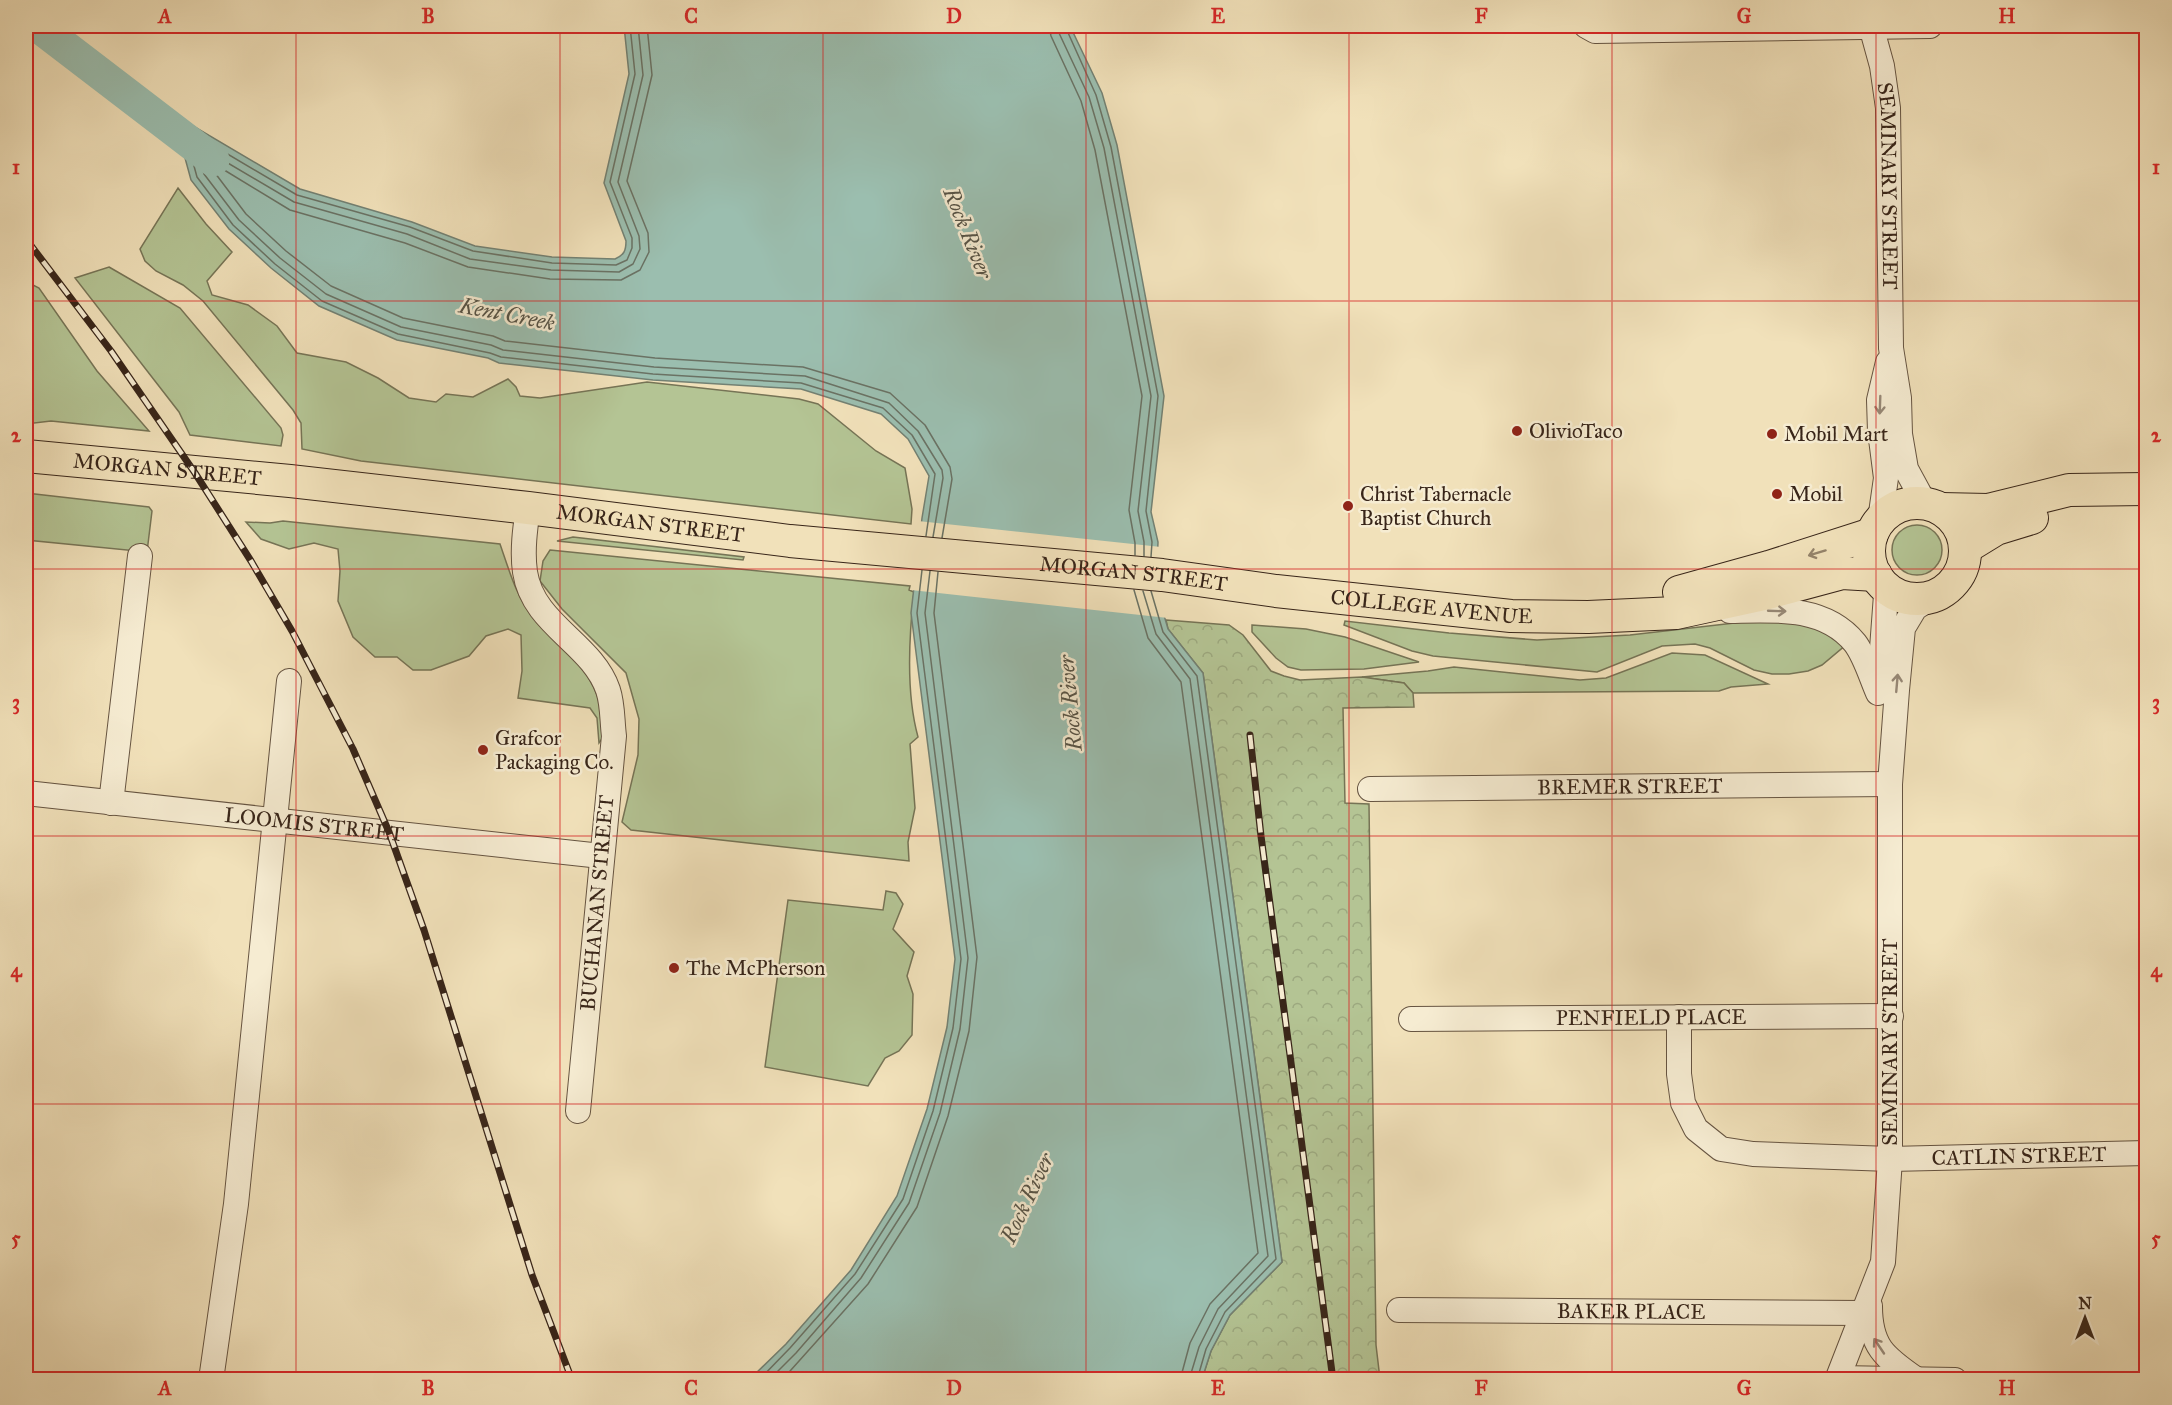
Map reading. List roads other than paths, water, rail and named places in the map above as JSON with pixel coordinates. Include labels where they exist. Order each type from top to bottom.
[{"type":"main road","name":"MORGAN STREET","points":[[26,456],[290,481],[790,541],[1162,575],[1276,591]]},
{"type":"main road","name":"COLLEGE AVENUE","points":[[1588,617],[1769,567],[1876,527],[1901,506],[1913,503],[1988,510],[2069,490],[2146,490]]},
{"type":"main road","name":"COLLEGE AVENUE","points":[[1965,548],[1996,529],[2068,507],[2146,490]]},
{"type":"main road","points":[[1933,506],[1953,519],[1962,532],[1965,548],[1964,563],[1957,577],[1947,588],[1934,596]]},
{"type":"main road","points":[[1876,527],[1869,548],[1870,562],[1880,580]]},
{"type":"main road","name":"COLLEGE AVENUE","points":[[1276,591],[1511,616],[1588,617],[1677,613],[1768,593],[1842,573],[1880,580],[1896,594],[1908,598],[1934,596]]},
{"type":"street","points":[[1586,26],[1595,31],[1930,26]]},
{"type":"street","name":"SEMINARY STREET","points":[[1871,26],[1882,66],[1888,108],[1891,348],[1899,398],[1900,434],[1906,469],[1933,506]]},
{"type":"street","name":"SEMINARY STREET","points":[[1876,527],[1886,478],[1879,400],[1891,348]]},
{"type":"street","name":"BUCHANAN STREET","points":[[528,508],[523,543],[525,573],[532,595],[539,609],[587,656],[608,690],[612,709],[614,736],[578,1111]]},
{"type":"street","points":[[111,803],[140,556]]},
{"type":"street","name":"SEMINARY STREET","points":[[1880,580],[1886,596],[1878,693],[1890,784]]},
{"type":"street","name":"SEMINARY STREET","points":[[1838,1379],[1883,1262],[1890,1159],[1890,784],[1903,628],[1914,608],[1934,596]]},
{"type":"street","points":[[1677,613],[1779,610],[1814,614],[1845,633],[1856,644],[1878,693]]},
{"type":"street","points":[[211,1380],[236,1204],[289,681]]},
{"type":"street","name":"BREMER STREET","points":[[1370,789],[1890,784]]},
{"type":"street","name":"LOOMIS STREET","points":[[26,793],[601,856]]},
{"type":"street","name":"PENFIELD PLACE","points":[[1411,1019],[1891,1016]]},
{"type":"street","name":"CATLIN STREET","points":[[1679,1017],[1679,1074],[1683,1103],[1696,1129],[1721,1149],[1753,1154],[1890,1159],[2146,1153]]},
{"type":"street","name":"SEMINARY STREET","points":[[1868,1305],[1873,1336],[1883,1353],[1896,1366],[1916,1379]]},
{"type":"street","name":"BAKER PLACE","points":[[1400,1310],[1868,1305]]},
{"type":"street","points":[[1838,1379],[1955,1380]]},
{"type":"water","name":"Rock River","points":[[624,26],[1070,26],[1102,93],[1117,145],[1164,396],[1151,512],[1158,542],[1156,588],[1168,629],[1203,673],[1282,1262],[1230,1315],[1211,1351],[1202,1379],[750,1379],[786,1344],[851,1270],[897,1196],[927,1109],[947,1027],[955,959],[911,613],[929,476],[908,439],[881,414],[801,389],[653,380],[499,363],[488,358],[397,340],[319,306],[271,268],[229,229],[191,180],[173,114],[300,189],[412,222],[475,246],[552,257],[615,259],[624,252],[626,241],[604,183],[629,74]]},
{"type":"waterway","name":"Kent Creek","points":[[38,26],[213,160]]},
{"type":"railway","points":[[26,239],[111,351],[195,473],[292,631],[353,749],[389,832],[424,930],[532,1275],[572,1380]]},
{"type":"railway","points":[[1250,735],[1261,836],[1333,1380]]},
{"type":"place","name":"OlivioTaco","points":[[1517,431]]},
{"type":"place","name":"Mobil Mart","points":[[1772,434]]},
{"type":"place","name":"Mobil","points":[[1777,494]]},
{"type":"place","name":"Christ Tabernacle Baptist Church","points":[[1348,506]]},
{"type":"place","name":"Grafcor Packaging Co.","points":[[483,750]]},
{"type":"place","name":"The McPherson","points":[[674,968]]}]
